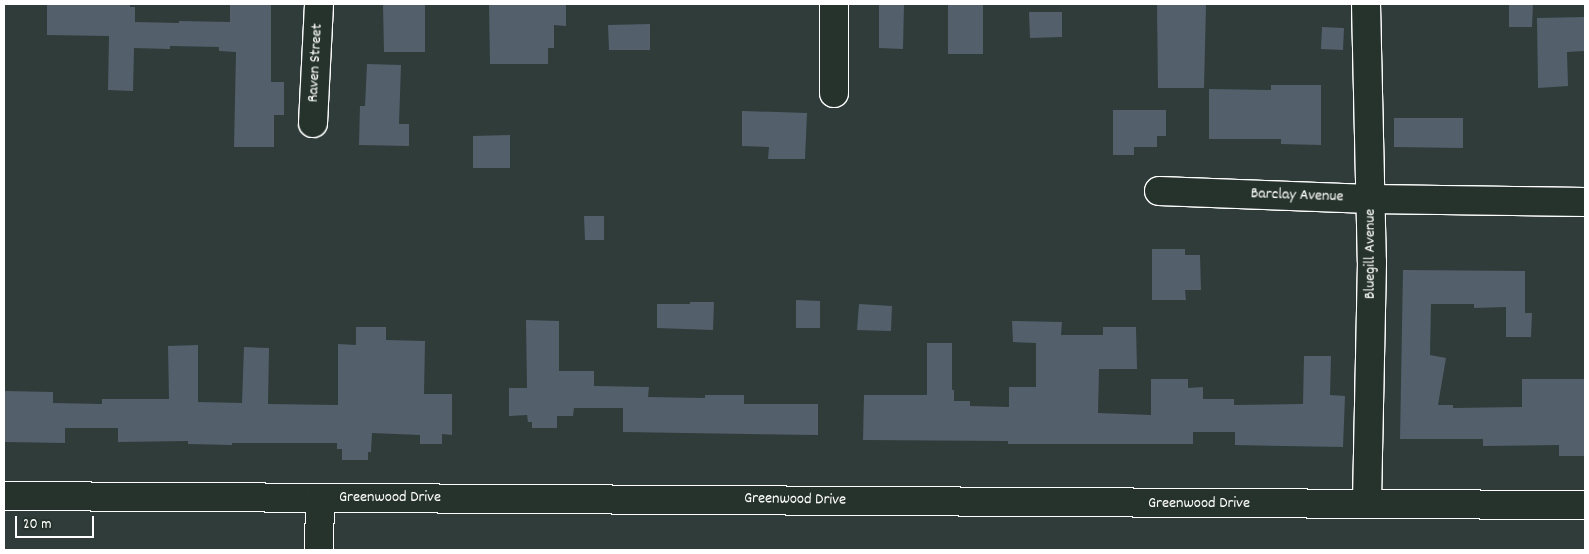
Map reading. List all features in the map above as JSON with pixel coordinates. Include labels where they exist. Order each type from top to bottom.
[{"type":"street","name":"Raven Street","points":[[313,123],[319,4]]},
{"type":"street","points":[[834,4],[834,93]]},
{"type":"street","name":"Bluegill Avenue","points":[[1366,4],[1372,262],[1367,504]]},
{"type":"street","name":"Barclay Avenue","points":[[1159,191],[1370,199],[1585,202]]},
{"type":"street","name":"Greenwood Drive","points":[[4,496],[1585,505]]},
{"type":"street","points":[[319,550],[320,498]]},
{"type":"building","points":[[130,4],[130,7],[135,7],[135,22],[179,23],[179,21],[230,22],[230,4],[271,4],[271,82],[284,82],[284,115],[274,115],[274,147],[234,147],[236,52],[219,51],[219,47],[170,46],[170,49],[134,48],[133,91],[108,90],[109,36],[47,35],[47,5]]},
{"type":"building","points":[[383,4],[425,4],[425,52],[384,52]]},
{"type":"building","points":[[489,4],[566,4],[566,26],[554,25],[554,48],[548,48],[548,64],[490,64]]},
{"type":"building","points":[[879,4],[904,4],[903,49],[879,48]]},
{"type":"building","points":[[948,4],[983,4],[983,54],[948,54]]},
{"type":"building","points":[[1157,4],[1206,4],[1204,88],[1158,88]]},
{"type":"building","points":[[1509,4],[1533,4],[1532,27],[1509,27]]},
{"type":"building","points":[[1029,12],[1062,12],[1062,37],[1030,38]]},
{"type":"building","points":[[1585,17],[1585,51],[1567,52],[1568,86],[1538,88],[1537,18]]},
{"type":"building","points":[[650,24],[650,50],[609,50],[608,25]]},
{"type":"building","points":[[1322,27],[1344,28],[1343,50],[1321,49]]},
{"type":"building","points":[[367,64],[401,65],[399,124],[409,124],[409,146],[359,145],[360,106],[365,106]]},
{"type":"building","points":[[1271,85],[1321,85],[1321,145],[1281,144],[1281,139],[1209,139],[1209,89],[1271,90]]},
{"type":"building","points":[[1113,110],[1166,110],[1166,136],[1157,136],[1157,147],[1134,147],[1134,155],[1113,155]]},
{"type":"building","points":[[742,111],[807,113],[805,159],[768,159],[769,147],[742,146]]},
{"type":"building","points":[[1394,118],[1463,118],[1463,148],[1394,147]]},
{"type":"building","points":[[510,135],[510,168],[473,168],[473,136]]},
{"type":"building","points":[[584,216],[604,216],[604,240],[585,240]]},
{"type":"building","points":[[1152,249],[1185,249],[1185,255],[1200,255],[1201,290],[1185,290],[1186,300],[1152,300]]},
{"type":"building","points":[[1403,270],[1525,271],[1525,313],[1532,313],[1531,337],[1506,337],[1506,307],[1474,308],[1474,304],[1431,304],[1430,355],[1446,358],[1438,405],[1453,405],[1453,408],[1522,407],[1522,379],[1585,379],[1585,456],[1559,456],[1559,445],[1483,446],[1483,439],[1400,439]]},
{"type":"building","points":[[796,300],[820,301],[820,328],[796,328]]},
{"type":"building","points":[[690,302],[714,302],[713,330],[657,328],[657,304],[690,304]]},
{"type":"building","points":[[859,304],[892,306],[891,331],[857,330]]},
{"type":"building","points":[[526,320],[559,321],[559,371],[594,371],[594,386],[649,387],[648,397],[705,398],[705,395],[744,395],[744,404],[818,404],[818,435],[623,432],[623,408],[574,408],[573,416],[557,416],[557,428],[532,428],[532,422],[528,422],[527,415],[509,416],[509,388],[527,388]]},
{"type":"building","points":[[1012,321],[1062,322],[1061,335],[1103,335],[1103,327],[1136,327],[1137,369],[1099,369],[1098,413],[1151,415],[1151,379],[1188,379],[1188,388],[1203,387],[1203,399],[1234,399],[1234,405],[1303,404],[1304,356],[1331,356],[1330,395],[1345,396],[1343,447],[1235,445],[1235,432],[1193,432],[1193,444],[1008,444],[1008,441],[863,440],[864,395],[927,395],[927,343],[952,343],[952,390],[954,390],[954,401],[970,401],[970,406],[1009,407],[1009,387],[1036,387],[1036,343],[1013,342]]},
{"type":"building","points":[[356,327],[386,327],[386,340],[425,341],[424,394],[452,394],[452,435],[442,434],[442,444],[420,444],[420,435],[372,433],[371,452],[368,452],[368,460],[342,460],[342,449],[337,449],[337,443],[232,443],[232,445],[188,444],[188,441],[118,442],[118,428],[65,428],[65,443],[4,442],[5,391],[53,392],[53,403],[102,404],[102,399],[169,399],[168,346],[198,345],[198,402],[242,403],[244,347],[269,348],[268,404],[338,405],[338,344],[356,345]]}]
